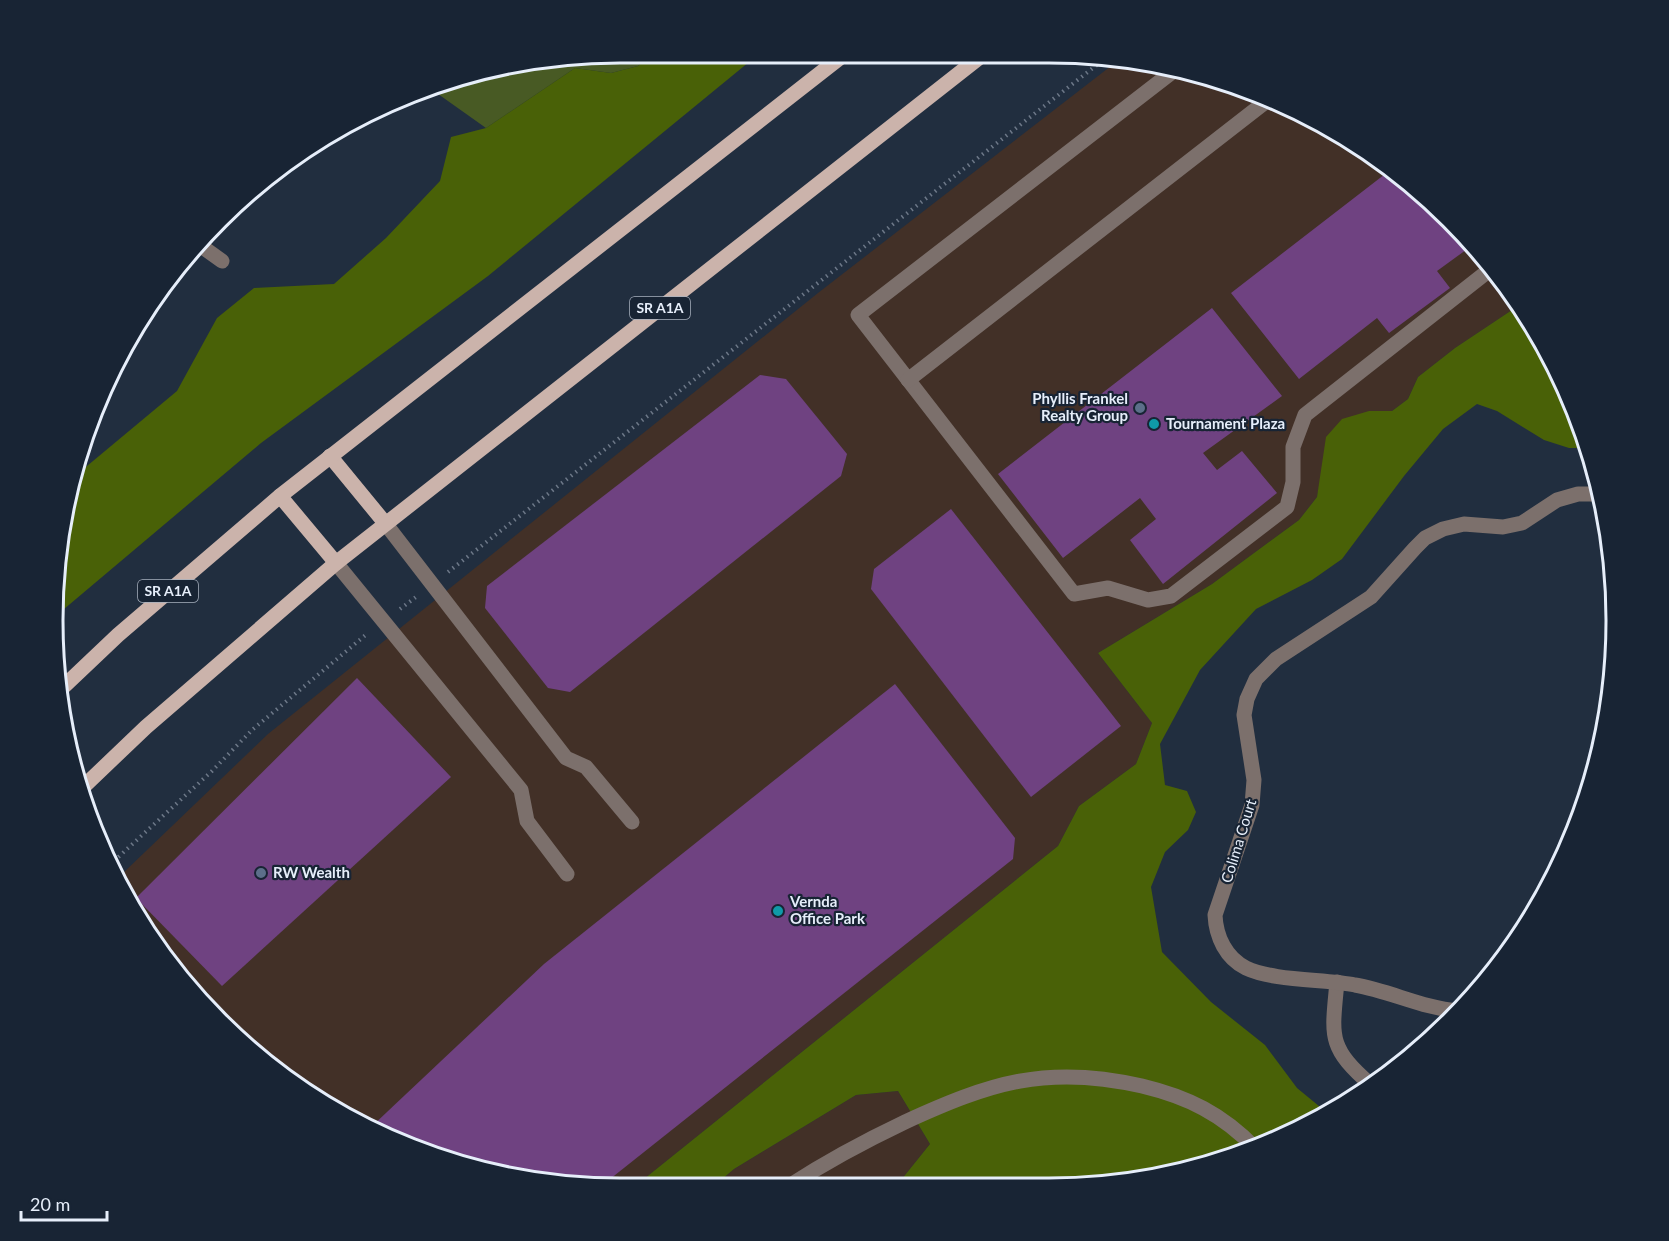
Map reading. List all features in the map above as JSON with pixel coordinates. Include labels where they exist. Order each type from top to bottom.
[{"type":"main road","name":"SR A1A","points":[[67,683],[118,635],[280,496],[833,63]]},
{"type":"main road","name":"SR A1A","points":[[88,783],[146,727],[385,523],[972,63]]},
{"type":"main road","points":[[330,456],[385,523]]},
{"type":"main road","points":[[280,496],[336,563]]},
{"type":"street","points":[[1167,76],[858,315],[1074,594],[1108,588],[1148,600],[1171,596],[1287,507],[1293,483],[1293,447],[1305,415],[1485,274]]},
{"type":"street","points":[[908,380],[1262,105]]},
{"type":"street","points":[[205,249],[222,261]]},
{"type":"street","name":"Colima Court","points":[[1449,1009],[1356,985],[1260,973],[1244,967],[1227,952],[1216,932],[1215,915],[1252,806],[1254,780],[1244,715],[1246,699],[1256,679],[1276,659],[1371,597],[1425,538],[1443,528],[1464,524],[1503,527],[1522,523],[1557,500],[1578,494],[1591,494]]},
{"type":"street","points":[[385,523],[566,758],[586,767],[632,822]]},
{"type":"street","points":[[336,563],[521,790],[527,821],[567,874]]},
{"type":"street","points":[[1337,982],[1334,1035],[1340,1053],[1365,1079]]},
{"type":"street","points":[[803,1178],[872,1137],[946,1103],[987,1088],[1022,1080],[1056,1076],[1108,1078],[1172,1093],[1225,1120],[1248,1141]]},
{"type":"path","points":[[116,859],[212,771],[252,730],[359,640],[1096,65]]},
{"type":"shaded area","points":[[1110,67],[1157,74],[1228,93],[1295,120],[1327,138],[1388,178],[1443,226],[1491,281],[1512,310],[1455,348],[1418,377],[1408,399],[1392,411],[1369,411],[1322,472],[1317,497],[1299,520],[1212,584],[1098,653],[1152,723],[1136,764],[1079,806],[1058,846],[645,1178],[584,1177],[548,1173],[476,1159],[407,1136],[374,1121],[311,1084],[253,1040],[201,988],[157,930],[123,873],[268,734],[818,293]]},
{"type":"shaded area","points":[[898,1091],[930,1144],[903,1178],[723,1178],[734,1169],[856,1095]]},
{"type":"green space","points":[[641,63],[638,66],[611,73],[575,68],[486,128],[438,94],[476,82],[548,68],[584,64]]},
{"type":"green space","points":[[641,63],[748,63],[488,276],[261,443],[63,610],[68,548],[84,468],[177,391],[217,318],[254,288],[334,284],[386,238],[440,181],[451,137],[486,128],[575,68],[611,73],[638,66]]},
{"type":"green space","points":[[1512,310],[1549,374],[1564,407],[1578,448],[1569,448],[1544,440],[1497,411],[1477,404],[1443,429],[1404,476],[1342,559],[1312,580],[1256,609],[1200,670],[1160,744],[1165,785],[1187,791],[1196,812],[1188,830],[1165,852],[1151,887],[1162,952],[1211,1002],[1265,1045],[1297,1088],[1320,1107],[1262,1136],[1193,1159],[1157,1167],[1085,1177],[903,1178],[930,1144],[898,1091],[856,1095],[734,1169],[723,1178],[645,1178],[1058,846],[1079,806],[1136,764],[1152,723],[1098,653],[1212,584],[1299,520],[1317,497],[1326,437],[1342,419],[1369,411],[1392,411],[1408,399],[1418,377],[1455,348]]},
{"type":"building","name":"Tournament Plaza","points":[[1384,175],[1416,201],[1465,250],[1437,271],[1450,288],[1389,333],[1377,318],[1299,379],[1231,293]]},
{"type":"building","name":"Tournament Plaza","points":[[1212,308],[1282,396],[1203,453],[1217,470],[1242,451],[1277,493],[1163,584],[1130,540],[1156,519],[1140,498],[1063,558],[998,474]]},
{"type":"building","points":[[760,375],[786,379],[847,454],[841,476],[570,692],[548,688],[485,608],[487,586]]},
{"type":"building","points":[[951,509],[1121,726],[1031,797],[871,589],[874,569]]},
{"type":"building","points":[[357,678],[451,777],[222,986],[137,897]]},
{"type":"building","name":"Vernda Office Park","points":[[895,684],[1015,838],[1013,859],[612,1178],[548,1173],[476,1159],[407,1136],[376,1122],[544,964]]},
{"type":"place","name":"Phyllis Frankel Realty Group","points":[[1140,408]]},
{"type":"place","name":"Tournament Plaza","points":[[1154,424]]},
{"type":"place","name":"RW Wealth","points":[[261,873]]},
{"type":"place","name":"Vernda Office Park","points":[[778,911]]}]
